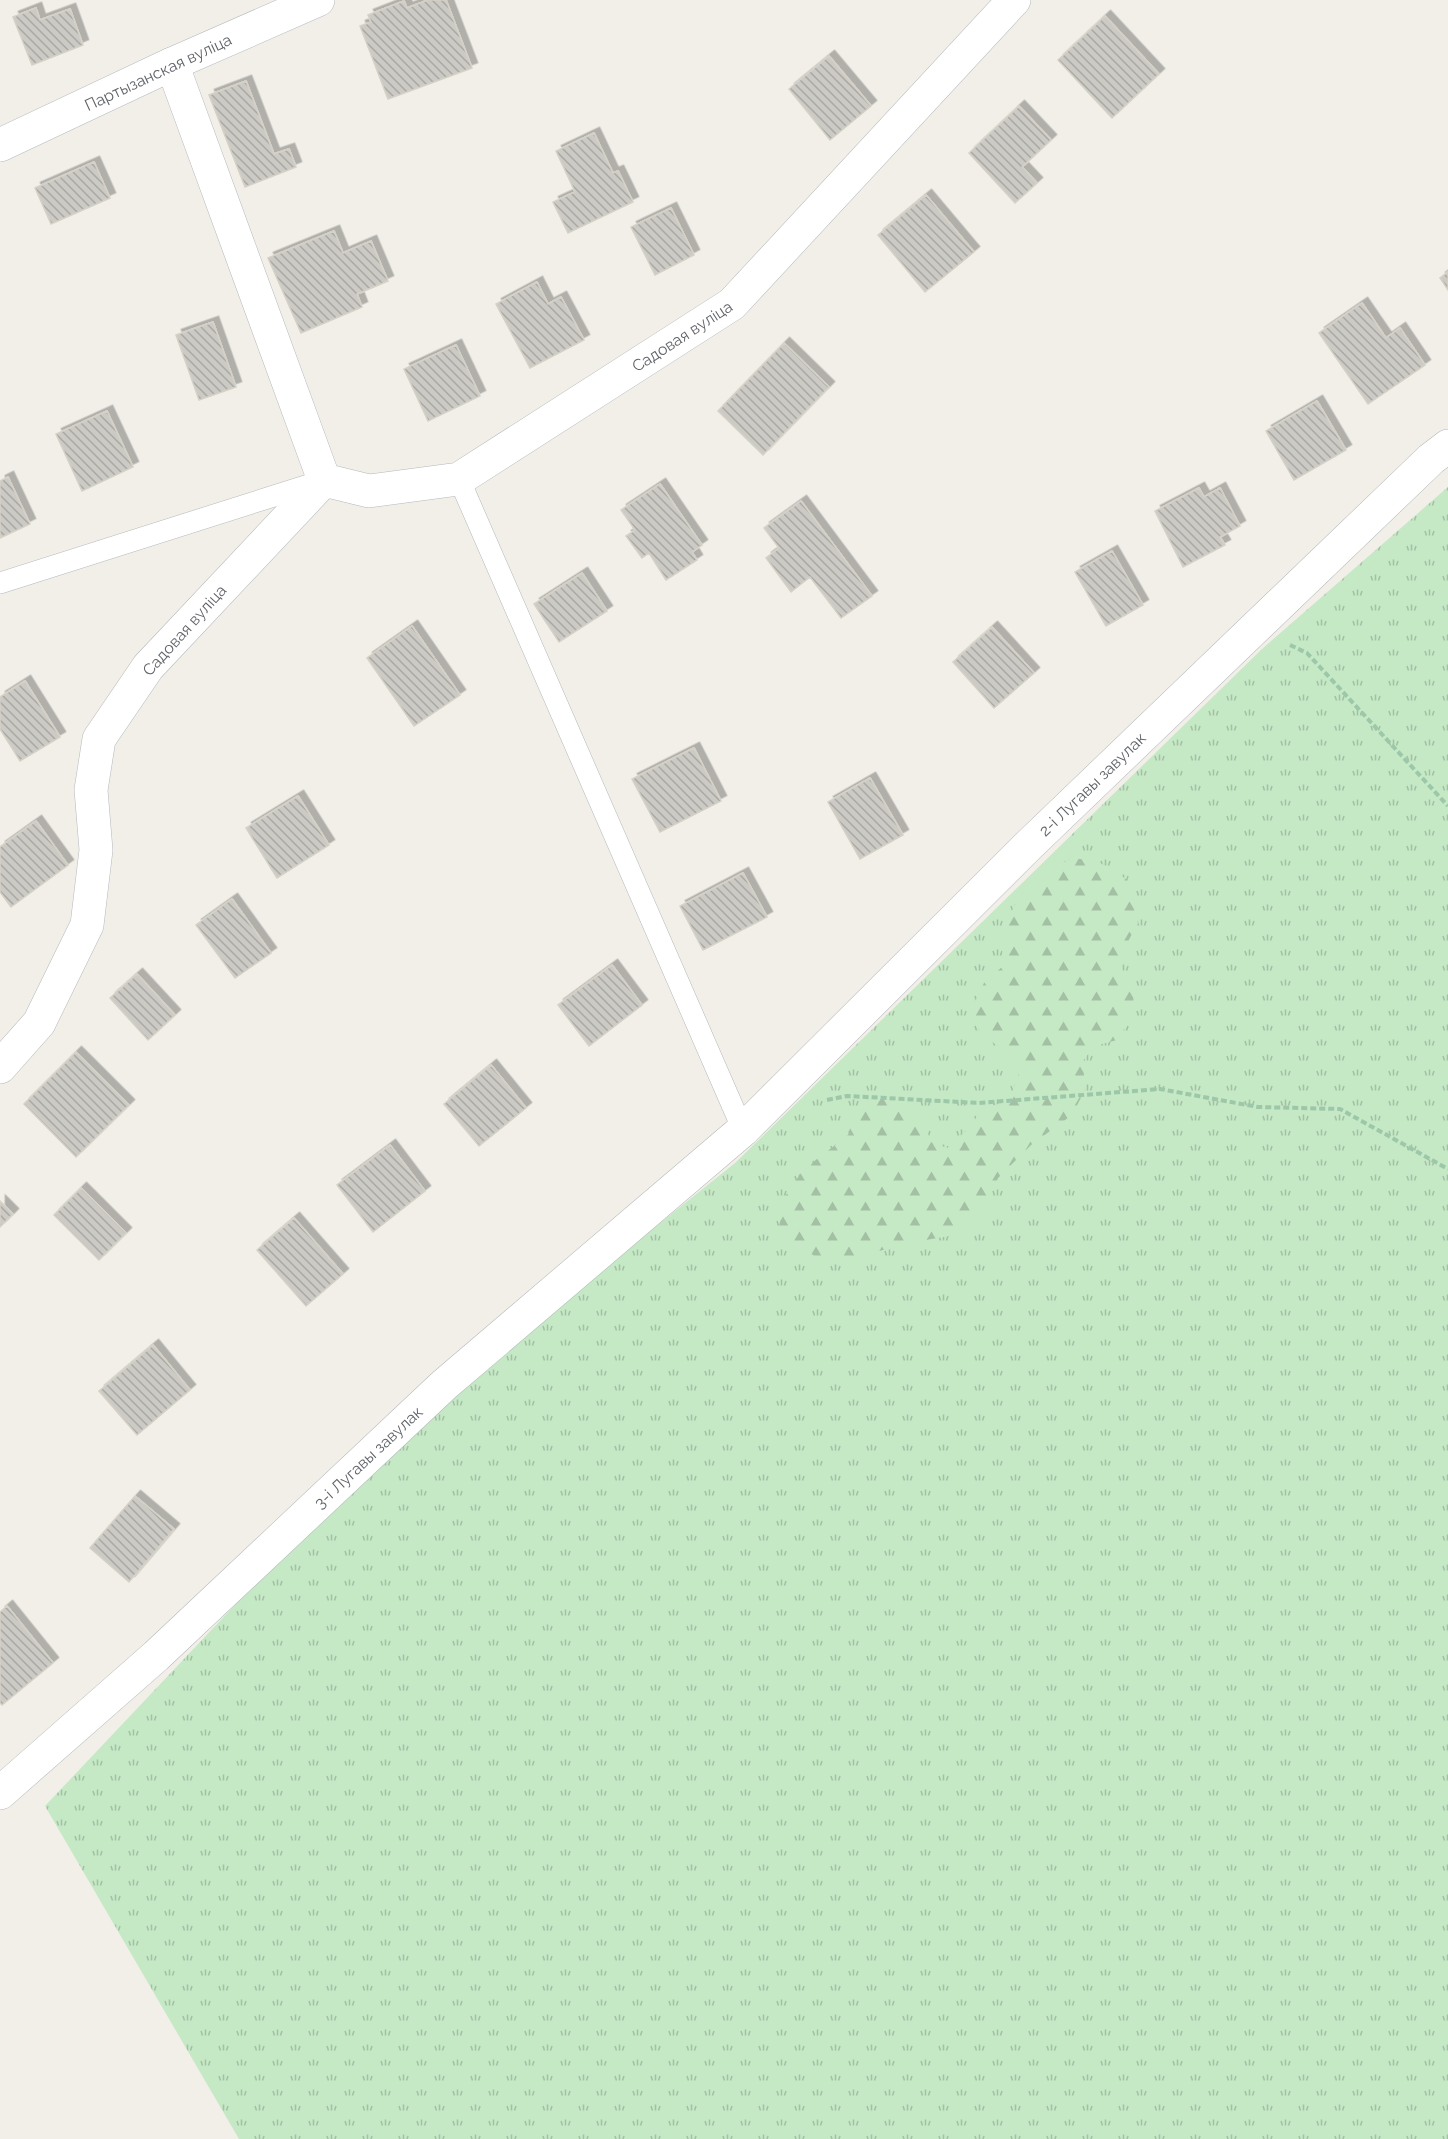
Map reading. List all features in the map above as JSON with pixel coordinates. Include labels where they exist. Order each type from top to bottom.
[{"type":"street","name":"Партызанская вуліца","points":[[0,145],[172,64],[318,0]]},
{"type":"street","name":"Садовая вуліца","points":[[0,1067],[39,1023],[87,925],[96,850],[91,790],[99,739],[148,667],[324,480],[369,490],[459,479],[732,304],[1014,0]]},
{"type":"street","points":[[172,64],[324,480]]},
{"type":"street","name":"2-і Лугавы завулак","points":[[743,1130],[970,903],[1255,627],[1431,459],[1448,446]]},
{"type":"street","name":"3-і Лугавы завулак","points":[[0,1793],[156,1656],[444,1385],[743,1130]]},
{"type":"lane","points":[[459,479],[743,1130]]},
{"type":"lane","points":[[0,583],[324,480]]},
{"type":"path","points":[[1255,627],[1307,653],[1448,806]]},
{"type":"path","points":[[826,1100],[847,1096],[979,1102],[1160,1089],[1258,1107],[1340,1109],[1448,1169]]},
{"type":"green space","points":[[1448,487],[1448,2139],[239,2139],[45,1806],[269,1569],[493,1357],[735,1163],[1262,649]]},
{"type":"green space","points":[[1072,858],[1097,861],[1126,879],[1138,923],[1125,947],[1120,966],[1133,986],[1134,1014],[1117,1040],[1094,1046],[1083,1061],[1085,1090],[1072,1115],[1031,1145],[998,1178],[982,1214],[961,1234],[920,1241],[850,1258],[828,1260],[802,1251],[779,1227],[784,1198],[803,1170],[848,1135],[854,1115],[884,1097],[905,1101],[922,1117],[931,1142],[947,1148],[967,1130],[983,1109],[1010,1100],[1019,1073],[1006,1052],[980,1033],[972,1008],[984,983],[1003,966],[1004,933],[1008,919],[1021,896],[1048,871]]},
{"type":"building","points":[[428,0],[446,0],[472,68],[388,99],[360,26],[371,22],[368,15],[404,1],[407,8]]},
{"type":"building","points":[[36,8],[40,20],[70,9],[83,45],[32,65],[13,17]]},
{"type":"building","points":[[1105,16],[1159,74],[1112,118],[1058,60]]},
{"type":"building","points":[[829,56],[871,106],[830,140],[789,89]]},
{"type":"building","points":[[246,81],[274,154],[289,149],[296,167],[245,187],[209,95]]},
{"type":"building","points":[[1019,106],[1051,140],[1022,167],[1037,183],[1015,203],[969,153]]},
{"type":"building","points":[[594,133],[613,173],[618,171],[633,202],[568,233],[553,202],[575,192],[556,151]]},
{"type":"building","points":[[94,162],[110,198],[51,224],[35,188]]},
{"type":"building","points":[[926,195],[974,252],[925,292],[878,235]]},
{"type":"building","points":[[671,208],[694,255],[655,275],[631,227]]},
{"type":"building","points":[[334,231],[343,253],[371,241],[388,281],[357,294],[362,307],[301,333],[268,258]]},
{"type":"building","points":[[1448,272],[1448,290],[1440,278]]},
{"type":"building","points":[[537,282],[548,304],[561,297],[584,340],[530,368],[496,304]]},
{"type":"building","points":[[1362,303],[1386,338],[1400,328],[1425,365],[1368,404],[1319,333]]},
{"type":"building","points":[[213,322],[236,387],[199,400],[176,335]]},
{"type":"building","points":[[784,343],[829,387],[763,455],[718,411]]},
{"type":"building","points":[[456,345],[480,396],[428,421],[404,369]]},
{"type":"building","points":[[1317,401],[1346,450],[1294,480],[1266,431]]},
{"type":"building","points":[[107,411],[133,467],[82,491],[56,434]]},
{"type":"building","points":[[8,477],[30,524],[0,538],[0,481]]},
{"type":"building","points":[[660,484],[702,545],[692,552],[697,560],[666,580],[649,553],[642,558],[626,536],[635,530],[621,510]]},
{"type":"building","points":[[1199,488],[1204,497],[1220,488],[1240,526],[1220,537],[1225,545],[1183,567],[1155,511]]},
{"type":"building","points":[[801,501],[872,596],[841,618],[810,577],[791,592],[766,558],[779,548],[764,528]]},
{"type":"building","points":[[1112,551],[1143,605],[1106,626],[1075,572]]},
{"type":"building","points":[[582,573],[607,611],[559,642],[534,604]]},
{"type":"building","points":[[412,626],[460,695],[414,726],[367,658]]},
{"type":"building","points":[[992,627],[1034,673],[994,708],[953,662]]},
{"type":"building","points":[[25,681],[60,737],[20,761],[0,729],[0,697]]},
{"type":"building","points":[[694,748],[721,801],[660,832],[632,779]]},
{"type":"building","points":[[870,778],[903,835],[860,859],[828,802]]},
{"type":"building","points":[[298,796],[329,845],[277,878],[246,828]]},
{"type":"building","points":[[36,821],[68,865],[11,907],[0,892],[0,847]]},
{"type":"building","points":[[743,873],[767,917],[703,950],[680,906]]},
{"type":"building","points":[[232,899],[271,953],[235,978],[196,925]]},
{"type":"building","points":[[612,965],[642,1005],[589,1046],[558,1005]]},
{"type":"building","points":[[137,974],[175,1015],[148,1040],[110,998]]},
{"type":"building","points":[[76,1052],[129,1105],[76,1157],[24,1104]]},
{"type":"building","points":[[491,1065],[526,1108],[479,1146],[444,1104]]},
{"type":"building","points":[[390,1145],[425,1191],[373,1232],[337,1185]]},
{"type":"building","points":[[81,1188],[126,1233],[99,1260],[54,1215]]},
{"type":"building","points":[[0,1201],[13,1214],[0,1227]]},
{"type":"building","points":[[294,1218],[343,1274],[306,1306],[257,1250]]},
{"type":"building","points":[[153,1345],[190,1390],[137,1435],[99,1391]]},
{"type":"building","points":[[135,1496],[174,1529],[129,1582],[90,1548]]},
{"type":"building","points":[[7,1606],[53,1663],[2,1705],[0,1703],[0,1612]]}]
